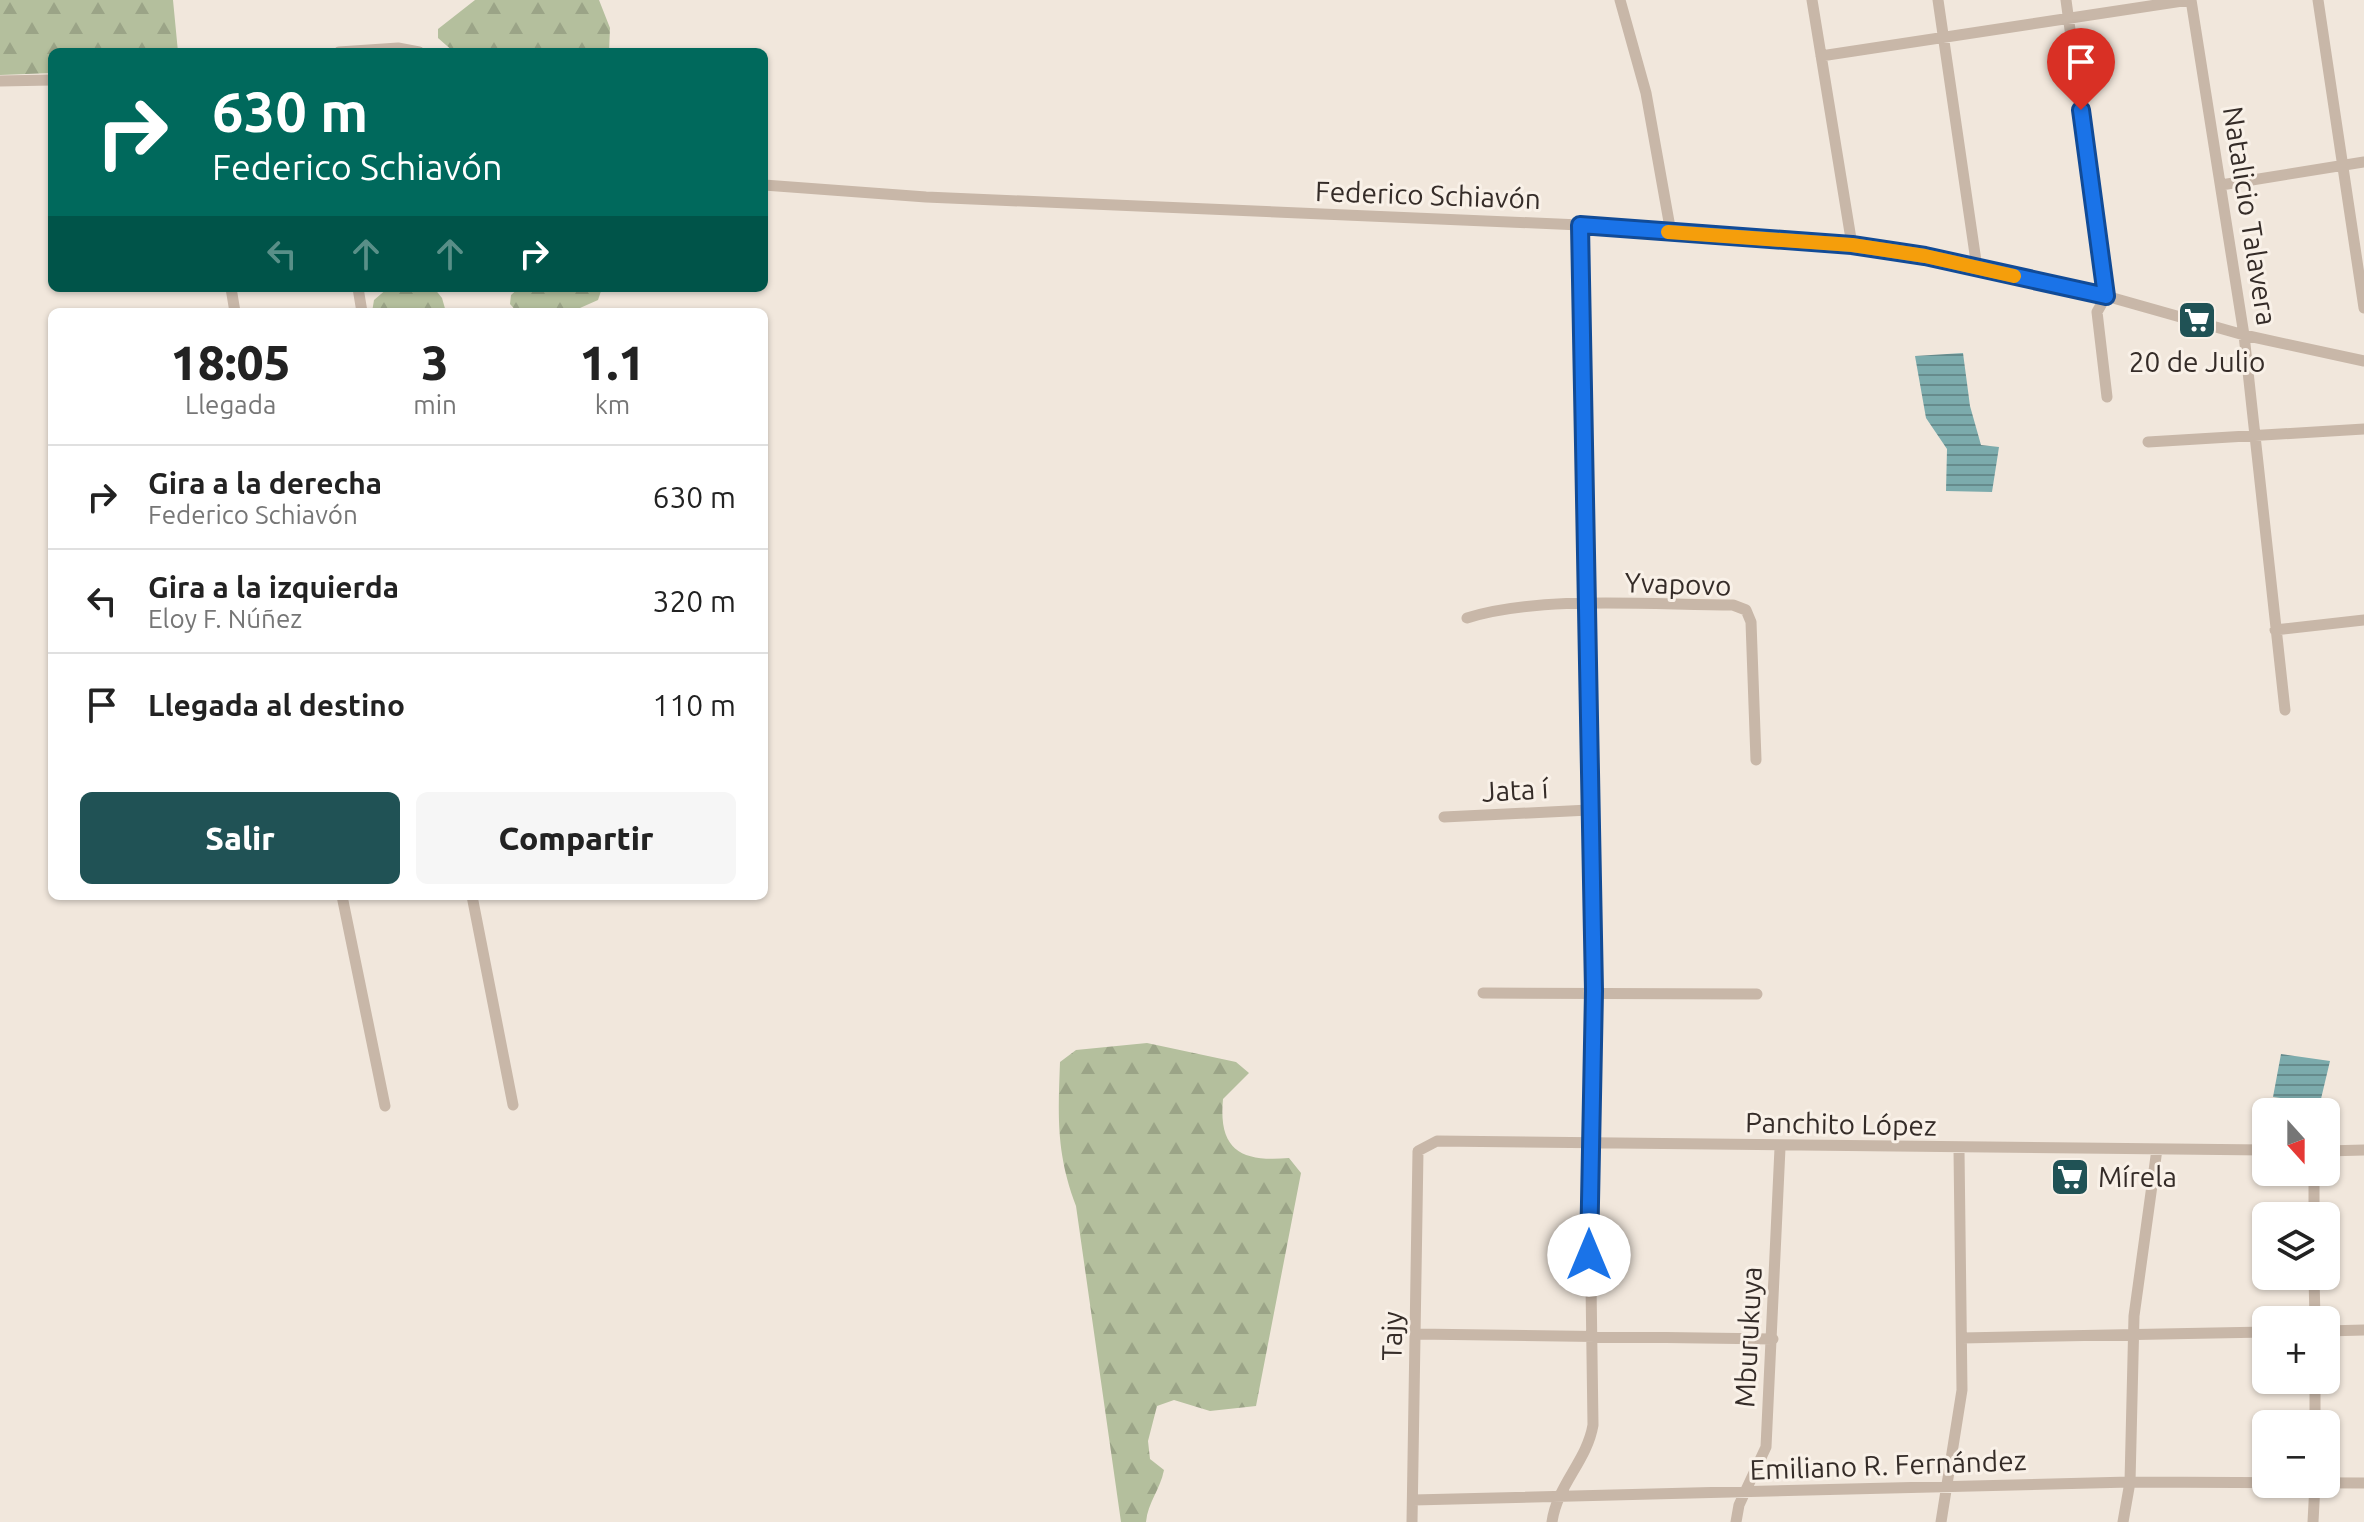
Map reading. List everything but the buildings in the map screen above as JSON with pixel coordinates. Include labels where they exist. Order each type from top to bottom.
[{"type":"street","points":[[1620,0],[1646,93],[1671,233]]},
{"type":"street","points":[[1812,0],[1852,245]]},
{"type":"street","points":[[1938,0],[1977,268]]},
{"type":"street","points":[[2066,0],[2106,296],[2097,312],[2107,397]]},
{"type":"street","points":[[1821,56],[2190,0]]},
{"type":"street","name":"Natalicio Talavera","points":[[2190,0],[2244,335],[2285,710]]},
{"type":"street","points":[[2318,0],[2364,308]]},
{"type":"street","points":[[0,81],[48,80]]},
{"type":"street","points":[[2221,185],[2364,162]]},
{"type":"street","name":"Federico Schiavón","points":[[768,185],[926,197],[1580,225],[1852,245],[2106,296],[2244,335],[2364,361]]},
{"type":"street","points":[[1552,1522],[1558,1495],[1590,1444],[1593,1425],[1589,1337],[1589,1144],[1594,991],[1580,225]]},
{"type":"street","points":[[2148,442],[2364,429]]},
{"type":"street","name":"Yvapovo","points":[[1467,618],[1498,608],[1586,605],[1733,605],[1746,610],[1751,622],[1756,760]]},
{"type":"street","points":[[2275,630],[2364,620]]},
{"type":"street","name":"Jata í","points":[[1444,817],[1589,810]]},
{"type":"street","points":[[343,900],[385,1106]]},
{"type":"street","points":[[473,900],[513,1105]]},
{"type":"street","points":[[1483,993],[1594,991],[1757,994]]},
{"type":"street","name":"Panchito López","points":[[1418,1151],[1437,1141],[1959,1150],[2252,1150]]},
{"type":"street","name":"Mburukuya","points":[[1736,1522],[1766,1447],[1780,1148]]},
{"type":"street","points":[[2123,1522],[2130,1482],[2132,1333],[2157,1149]]},
{"type":"street","points":[[1941,1522],[1962,1390],[1959,1150]]},
{"type":"street","points":[[2340,1151],[2364,1150]]},
{"type":"street","name":"Tajy","points":[[1412,1522],[1418,1151]]},
{"type":"street","points":[[2340,1331],[2364,1330]]},
{"type":"street","points":[[1962,1338],[2252,1332]]},
{"type":"street","points":[[1416,1334],[1773,1339]]},
{"type":"street","name":"Emiliano R. Fernández","points":[[1413,1500],[2130,1482],[2252,1484]]},
{"type":"street","name":"Emiliano R. Fernández","points":[[2340,1484],[2364,1483]]},
{"type":"street","points":[[2313,1522],[2314,1498]]},
{"type":"green space","points":[[0,0],[173,0],[178,48],[48,48],[48,73],[0,75]]},
{"type":"green space","points":[[475,0],[599,0],[610,28],[609,48],[449,48],[438,38],[438,29]]},
{"type":"green space","points":[[383,292],[437,292],[445,308],[373,308],[374,300]]},
{"type":"green space","points":[[514,292],[601,292],[598,300],[580,308],[514,308],[510,304]]},
{"type":"green space","points":[[1147,1043],[1236,1062],[1249,1073],[1223,1099],[1222,1117],[1229,1142],[1246,1155],[1289,1158],[1301,1173],[1256,1406],[1210,1411],[1174,1400],[1157,1406],[1148,1441],[1150,1459],[1164,1470],[1162,1477],[1146,1522],[1121,1522],[1076,1206],[1062,1152],[1060,1062],[1076,1050]]},
{"type":"water","points":[[1963,353],[1970,406],[1981,445],[1999,447],[1992,492],[1946,491],[1947,449],[1926,418],[1915,356]]},
{"type":"water","points":[[2281,1054],[2330,1061],[2321,1098],[2273,1097]]},
{"type":"slow traffic","points":[[1668,232],[1852,245],[1925,256],[2014,276]]},
{"type":"place","name":"20 de Julio","points":[[2197,320]]},
{"type":"place","name":"Mírela","points":[[2070,1177]]},
{"type":"route","points":[[1589,1255],[1594,991],[1580,225],[1852,245],[1925,256],[2106,296],[2081,110]]}]
